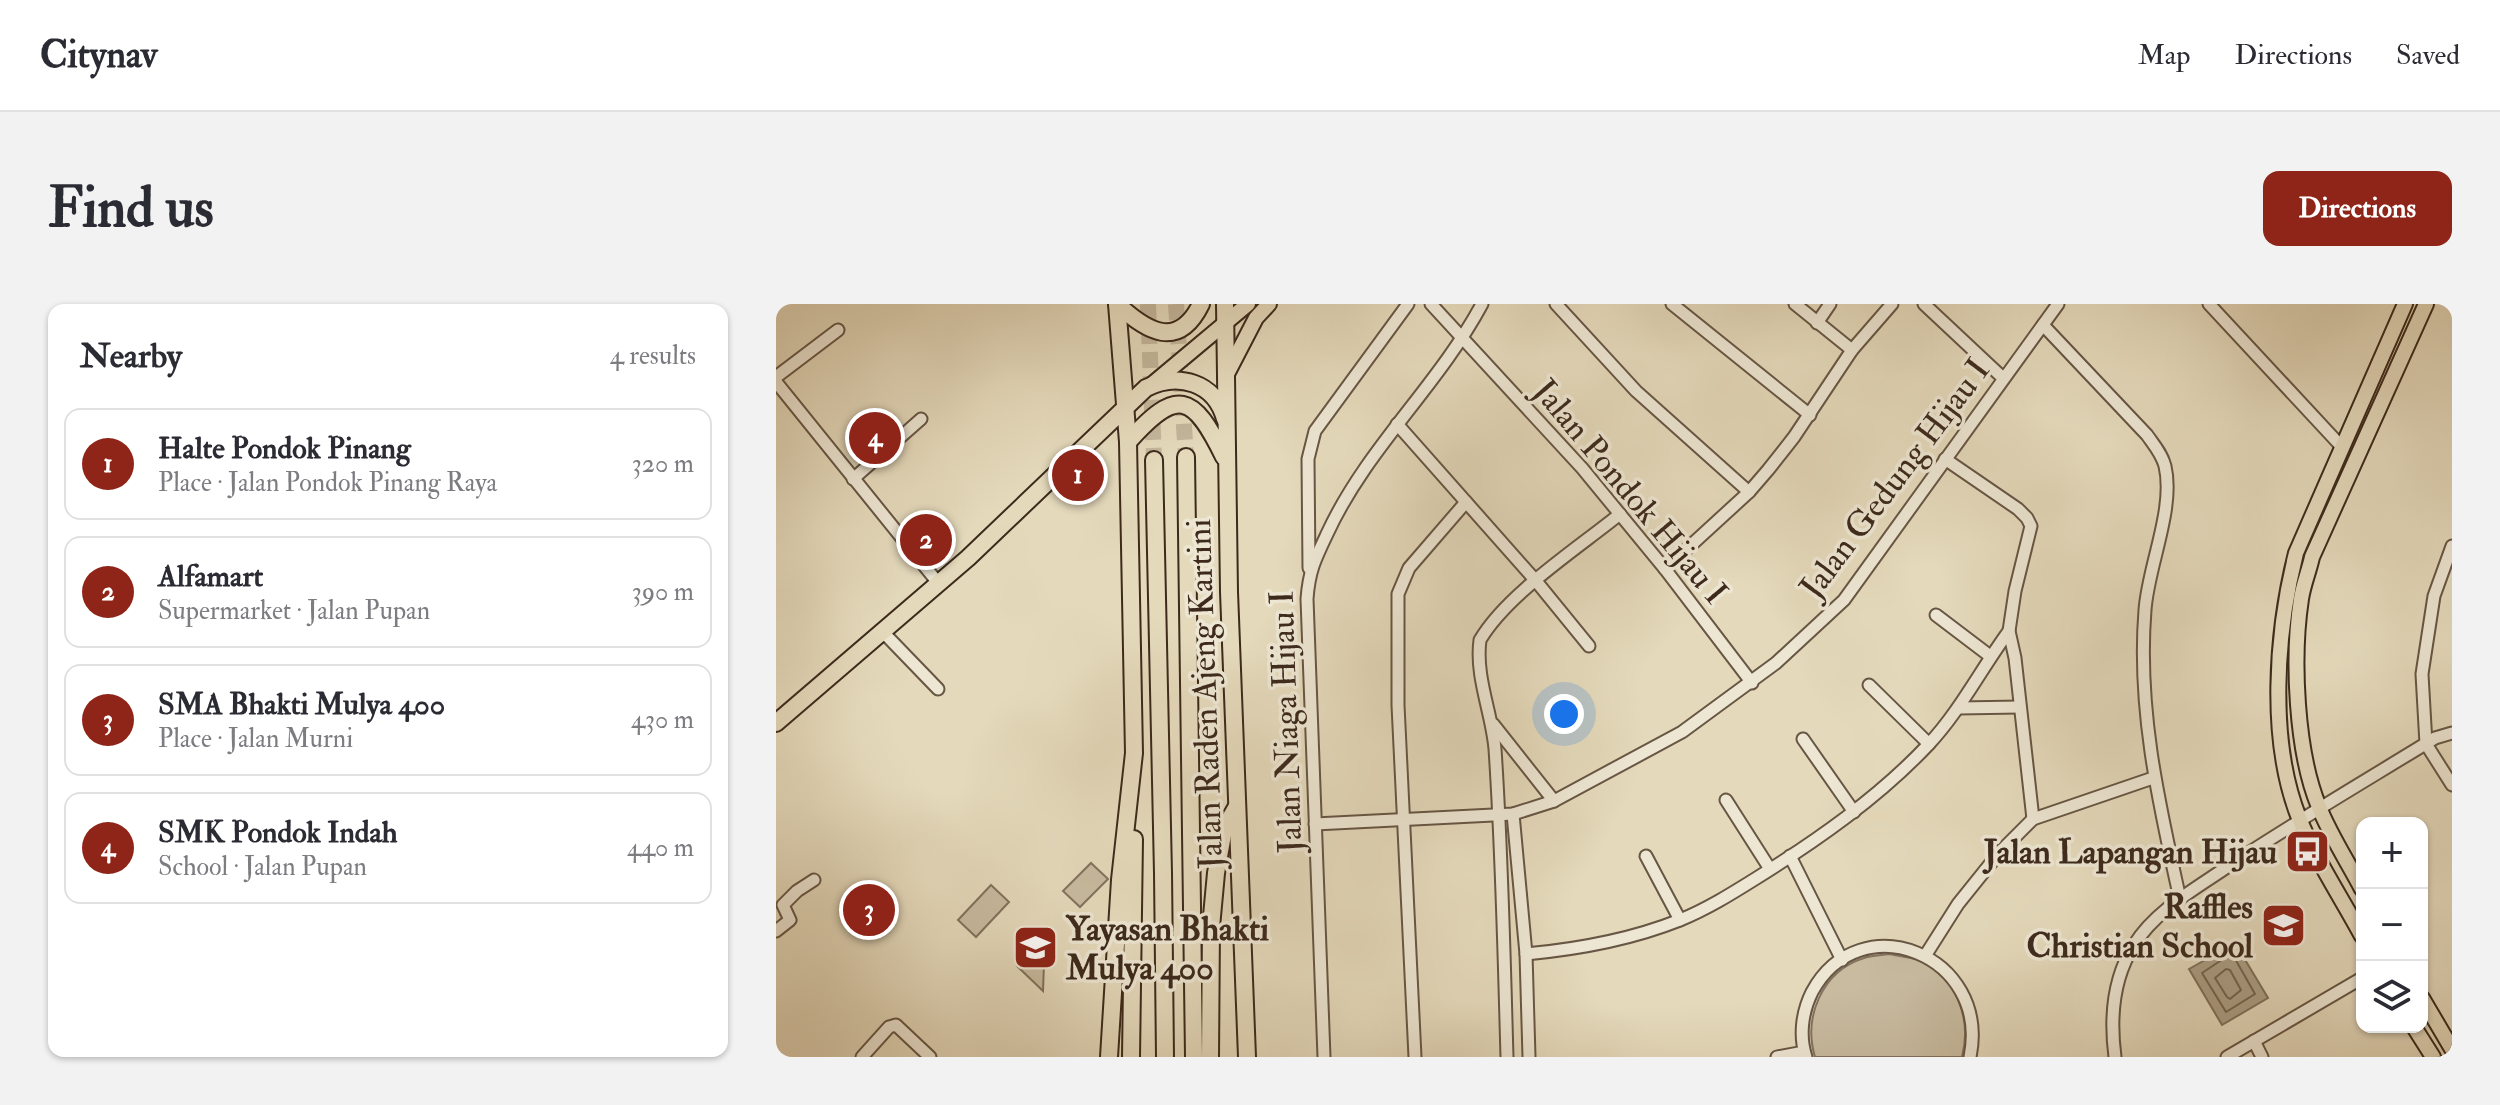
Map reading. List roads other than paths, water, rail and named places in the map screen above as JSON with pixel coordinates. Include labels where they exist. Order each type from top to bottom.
[{"type":"highway","points":[[1117,304],[1149,330],[1169,333],[1185,326],[1201,304]]},
{"type":"highway","name":"Jalan Raden Ajeng Kartini","points":[[1109,1057],[1120,880],[1134,753],[1128,442],[1117,304]]},
{"type":"highway","name":"Jalan Raden Ajeng Kartini","points":[[1225,304],[1228,372],[1226,461],[1247,1057]]},
{"type":"highway","points":[[776,723],[939,584],[1146,388],[1168,380],[1191,382],[1218,403],[1226,424]]},
{"type":"highway","points":[[1128,442],[1161,409],[1169,405],[1191,407],[1205,421],[1226,461]]},
{"type":"highway","points":[[1186,457],[1194,1057]]},
{"type":"highway","points":[[1154,460],[1165,1057]]},
{"type":"highway","points":[[1210,1057],[1211,927],[1216,873],[1224,829],[1237,807]]},
{"type":"highway","points":[[1129,814],[1134,842],[1131,1057]]},
{"type":"main road","points":[[1146,388],[1248,304]]},
{"type":"main road","points":[[1228,372],[1256,318],[1269,304]]},
{"type":"main road","points":[[2356,925],[2300,820],[2286,780],[2279,686],[2285,594],[2296,553],[2405,304]]},
{"type":"main road","points":[[2356,878],[2319,807],[2305,767],[2300,731],[2298,637],[2301,597],[2312,557],[2426,304]]},
{"type":"main road","points":[[2428,1008],[2452,1049]]},
{"type":"main road","points":[[2418,1033],[2433,1057]]},
{"type":"street","points":[[1309,573],[1310,442],[1322,420],[1408,304]]},
{"type":"street","name":"Jalan Pondok Hijau I","points":[[1431,304],[1620,514],[1752,683]]},
{"type":"street","name":"Jalan Niaga Hijau I","points":[[1324,1057],[1307,599],[1309,573],[1343,500],[1464,338],[1482,304]]},
{"type":"street","points":[[1556,304],[1636,391],[1749,492]]},
{"type":"street","points":[[1672,304],[1810,415]]},
{"type":"street","points":[[1795,304],[1852,350]]},
{"type":"street","points":[[1817,323],[1830,304]]},
{"type":"street","points":[[1665,569],[1749,492],[1810,415],[1852,350],[1892,304]]},
{"type":"street","points":[[1924,304],[2003,378]]},
{"type":"street","name":"Jalan Gedung Hijau I","points":[[1315,824],[1506,814],[1554,801],[1682,732],[1752,683],[1844,600],[2058,304]]},
{"type":"street","points":[[2209,304],[2341,446]]},
{"type":"street","points":[[2043,325],[2147,435],[2160,452],[2165,466],[2168,491],[2145,605],[2143,634],[2147,733],[2153,778],[2180,899]]},
{"type":"street","points":[[838,330],[776,379],[939,584]]},
{"type":"street","points":[[853,479],[921,419]]},
{"type":"street","points":[[1397,424],[1536,581],[1589,646]]},
{"type":"street","points":[[1945,459],[2018,509],[2031,526],[2009,631],[2033,819]]},
{"type":"street","points":[[1415,1057],[1398,705],[1398,594],[1409,568],[1466,502]]},
{"type":"street","points":[[1529,1057],[1526,954],[1519,871],[1506,814],[1498,799],[1493,723],[1481,679],[1480,640],[1504,611],[1536,581],[1620,514]]},
{"type":"street","points":[[2452,546],[2434,596],[2422,674],[2426,744],[2452,785]]},
{"type":"street","points":[[1936,615],[1990,656]]},
{"type":"street","points":[[882,631],[938,689]]},
{"type":"street","points":[[1526,954],[1594,947],[1680,920],[1711,905],[1790,856],[1854,812],[1929,744],[1958,708],[2009,631]]},
{"type":"street","points":[[1869,685],[1929,744]]},
{"type":"street","points":[[1958,708],[2020,707]]},
{"type":"street","points":[[1493,723],[1554,801]]},
{"type":"street","points":[[2115,1057],[2113,1015],[2121,970],[2136,942],[2180,899],[2319,807],[2426,744],[2452,733]]},
{"type":"street","points":[[1803,739],[1854,812]]},
{"type":"street","points":[[1925,956],[1958,904],[1999,853],[2033,819],[2153,778]]},
{"type":"street","points":[[1726,800],[1770,869]]},
{"type":"street","points":[[1506,814],[1507,1057]]},
{"type":"street","points":[[1646,856],[1680,920]]},
{"type":"street","points":[[1790,856],[1842,960]]},
{"type":"street","points":[[776,931],[790,920],[783,905],[814,880]]},
{"type":"street","points":[[1777,1057],[1805,1054],[1802,1034],[1808,999],[1828,970],[1842,960],[1874,948],[1900,948],[1925,956],[1957,982],[1967,1000],[1973,1030],[1970,1057]]},
{"type":"street","points":[[2227,1057],[2356,982]]},
{"type":"street","points":[[862,1057],[889,1027],[896,1025],[930,1057]]},
{"type":"street","points":[[1507,1029],[1528,1028]]},
{"type":"street","points":[[2254,1041],[2262,1057]]},
{"type":"water","points":[[2235,943],[2268,998],[2222,1025],[2189,969]]},
{"type":"tunnel","points":[[1148,304],[1154,460]]},
{"type":"tunnel","points":[[1176,304],[1186,457]]},
{"type":"place","name":"SMK Pondok Indah","points":[[875,438]]},
{"type":"place","name":"Halte Pondok Pinang","points":[[1078,475]]},
{"type":"place","name":"Alfamart","points":[[926,540]]},
{"type":"place","name":"Jalan Lapangan Hijau","points":[[2308,851]]},
{"type":"place","name":"SMA Bhakti Mulya 400","points":[[869,910]]},
{"type":"place","name":"Raffles Christian School","points":[[2284,926]]},
{"type":"place","name":"Yayasan Bhakti Mulya 400","points":[[1035,948]]}]
